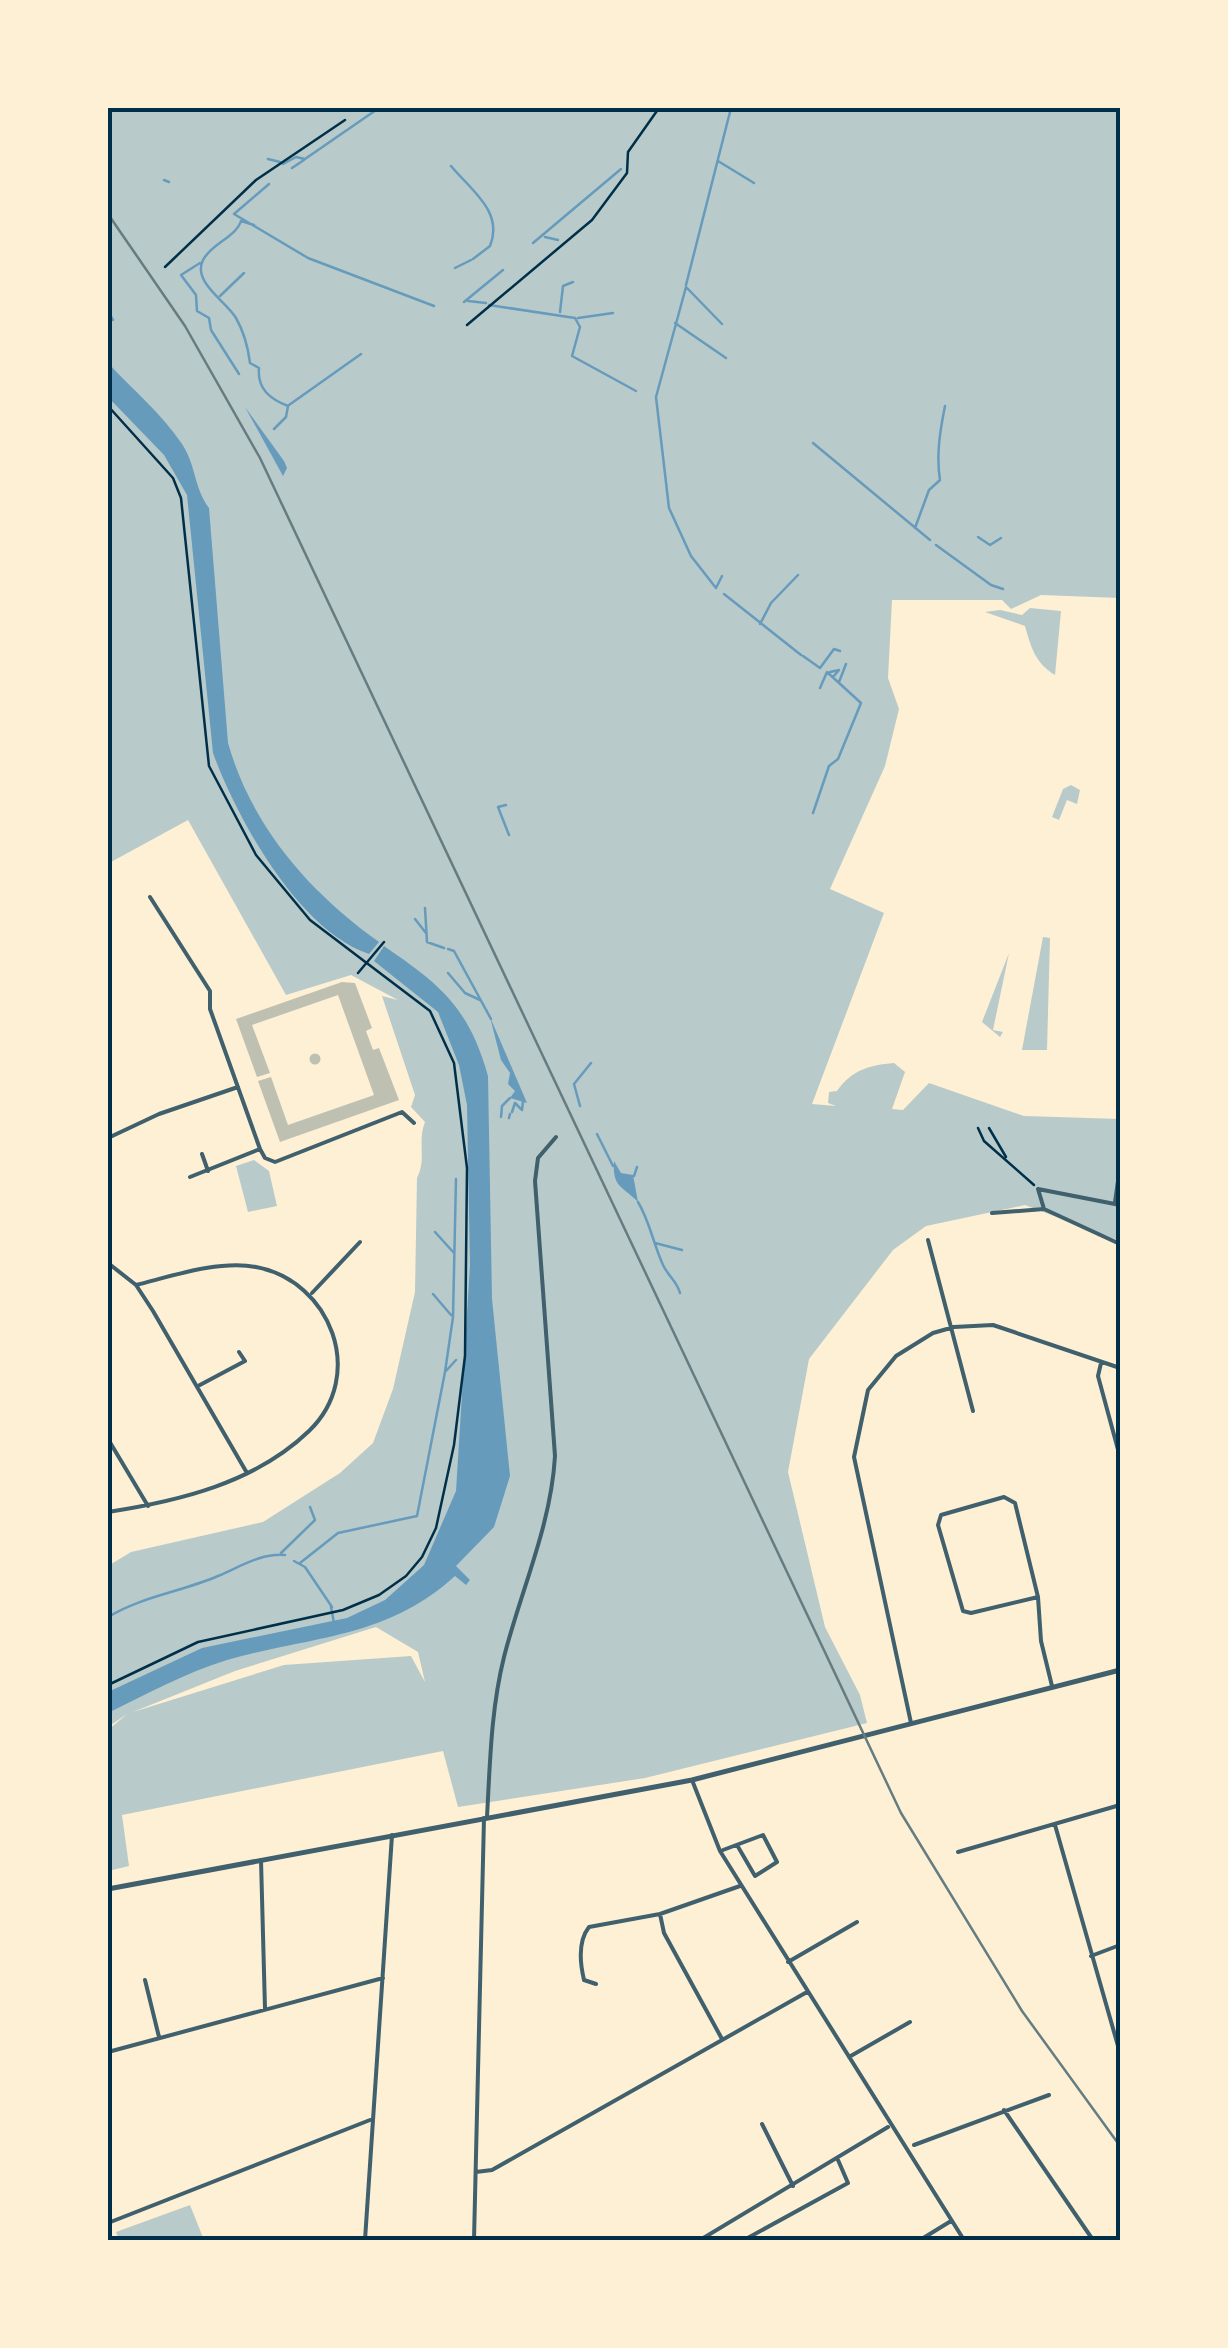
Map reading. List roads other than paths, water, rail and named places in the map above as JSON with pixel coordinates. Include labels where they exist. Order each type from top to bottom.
[{"type":"street","points":[[150,898],[210,992],[210,1009],[264,1158],[275,1162],[402,1112],[414,1124]]},
{"type":"street","points":[[108,1138],[159,1114],[238,1087]]},
{"type":"street","points":[[474,2240],[492,1722],[504,1660],[553,1488],[536,1181],[538,1158],[556,1137]]},
{"type":"street","points":[[190,1177],[260,1149]]},
{"type":"street","points":[[202,1154],[208,1171]]},
{"type":"street","points":[[1044,1208],[1038,1189],[1118,1204],[1120,1167]]},
{"type":"street","points":[[992,1213],[1044,1208],[1120,1244]]},
{"type":"street","points":[[928,1240],[973,1410]]},
{"type":"street","points":[[311,1294],[360,1242]]},
{"type":"street","points":[[108,1264],[136,1285],[247,1473]]},
{"type":"street","points":[[108,1512],[217,1488],[247,1473],[309,1431],[332,1398],[339,1364],[331,1324],[311,1294],[275,1272],[253,1266],[197,1271],[136,1285]]},
{"type":"street","points":[[911,1723],[854,1457],[868,1390],[896,1356],[933,1333],[954,1327],[993,1325],[1120,1368]]},
{"type":"street","points":[[239,1352],[249,1368]]},
{"type":"street","points":[[198,1386],[245,1360]]},
{"type":"street","points":[[1100,1363],[1098,1376],[1120,1457]]},
{"type":"street","points":[[108,1438],[148,1506]]},
{"type":"street","points":[[1038,1597],[970,1613],[963,1611],[938,1525],[940,1515],[1004,1498],[1012,1500],[1038,1597],[1041,1641],[1052,1686]]},
{"type":"street","points":[[108,1889],[692,1780],[1120,1670]]},
{"type":"street","points":[[692,1780],[720,1851],[964,2240]]},
{"type":"street","points":[[958,1852],[1120,1805]]},
{"type":"street","points":[[1055,1825],[1120,2053]]},
{"type":"street","points":[[365,2240],[392,1835]]},
{"type":"street","points":[[720,1851],[736,1845],[763,1835],[777,1862],[755,1876],[736,1845]]},
{"type":"street","points":[[261,1860],[265,2009]]},
{"type":"street","points":[[596,1984],[584,1980],[582,1973],[582,1940],[589,1927],[660,1914],[741,1885]]},
{"type":"street","points":[[660,1914],[664,1933],[723,2041]]},
{"type":"street","points":[[788,1962],[857,1922]]},
{"type":"street","points":[[1092,1956],[1120,1945]]},
{"type":"street","points":[[108,2052],[383,1978]]},
{"type":"street","points":[[145,1980],[159,2036]]},
{"type":"street","points":[[476,2172],[492,2170],[808,1992]]},
{"type":"street","points":[[848,2058],[910,2022]]},
{"type":"street","points":[[914,2145],[1049,2095]]},
{"type":"street","points":[[1004,2110],[1093,2240]]},
{"type":"street","points":[[108,2223],[370,2120]]},
{"type":"street","points":[[762,2124],[793,2186]]},
{"type":"street","points":[[700,2240],[838,2160],[890,2125]]},
{"type":"street","points":[[744,2240],[848,2183],[838,2160]]},
{"type":"street","points":[[920,2240],[951,2221]]},
{"type":"water","points":[[108,363],[182,444],[209,508],[228,743],[239,774],[268,830],[286,855],[329,902],[379,942],[369,954],[343,941],[295,898],[254,840],[224,780],[213,753],[187,495],[164,455],[108,397]]},
{"type":"water","points":[[245,407],[284,461],[287,468],[283,476]]},
{"type":"water","points":[[384,946],[437,986],[462,1015],[488,1076],[492,1299],[510,1476],[494,1527],[456,1566],[470,1580],[466,1585],[455,1576],[429,1597],[375,1624],[227,1660],[181,1677],[108,1713],[108,1692],[202,1648],[347,1618],[385,1600],[424,1565],[456,1491],[470,1265],[467,1105],[459,1065],[438,1012],[374,961]]},
{"type":"water","points":[[490,1017],[527,1103],[510,1098],[515,1091],[508,1084],[510,1073],[501,1060]]},
{"type":"water","points":[[614,1161],[621,1173],[633,1175],[638,1202],[616,1181]]},
{"type":"waterway","points":[[283,164],[296,157],[305,159],[379,108]]},
{"type":"waterway","points":[[686,285],[731,108]]},
{"type":"waterway","points":[[268,159],[280,162]]},
{"type":"waterway","points":[[292,168],[304,160]]},
{"type":"waterway","points":[[718,161],[754,183]]},
{"type":"waterway","points":[[451,166],[483,202],[493,223],[490,246],[473,259]]},
{"type":"waterway","points":[[533,243],[621,169]]},
{"type":"waterway","points":[[164,180],[169,182]]},
{"type":"waterway","points":[[269,184],[234,214],[308,258],[434,306]]},
{"type":"waterway","points":[[254,225],[241,221],[234,232],[207,254],[201,268],[206,284],[239,323],[250,363],[259,368],[263,387],[288,406],[286,417],[274,429]]},
{"type":"waterway","points":[[545,237],[558,240]]},
{"type":"waterway","points":[[455,268],[471,260]]},
{"type":"waterway","points":[[200,263],[181,275],[196,295],[197,311],[209,318],[211,330],[239,374]]},
{"type":"waterway","points":[[464,302],[503,270]]},
{"type":"waterway","points":[[220,296],[244,273]]},
{"type":"waterway","points":[[560,312],[563,286],[573,282]]},
{"type":"waterway","points":[[722,324],[686,287],[656,397],[669,508],[691,556],[716,588],[722,576]]},
{"type":"waterway","points":[[468,301],[486,303]]},
{"type":"waterway","points":[[489,305],[575,318],[580,327],[572,356],[636,391]]},
{"type":"waterway","points":[[108,312],[113,320]]},
{"type":"waterway","points":[[578,318],[613,313]]},
{"type":"waterway","points":[[675,323],[726,358]]},
{"type":"waterway","points":[[289,405],[361,354]]},
{"type":"waterway","points":[[915,528],[929,490],[940,480],[939,443],[945,406]]},
{"type":"waterway","points":[[813,443],[930,540]]},
{"type":"waterway","points":[[978,537],[990,545],[1001,538]]},
{"type":"waterway","points":[[936,545],[991,585],[1003,589]]},
{"type":"waterway","points":[[760,624],[771,603],[798,575]]},
{"type":"waterway","points":[[724,594],[801,655]]},
{"type":"waterway","points":[[803,656],[820,668],[834,649],[840,651]]},
{"type":"waterway","points":[[839,682],[846,664]]},
{"type":"waterway","points":[[830,672],[839,670],[833,677]]},
{"type":"waterway","points":[[813,813],[829,766],[838,759],[861,703],[827,672],[820,688]]},
{"type":"waterway","points":[[506,805],[498,807],[509,835]]},
{"type":"waterway","points":[[425,908],[427,942],[444,948]]},
{"type":"waterway","points":[[415,919],[426,933]]},
{"type":"waterway","points":[[448,949],[454,951],[491,1019]]},
{"type":"waterway","points":[[448,973],[465,993],[480,1000]]},
{"type":"waterway","points":[[580,1106],[574,1084],[591,1063]]},
{"type":"waterway","points":[[501,1117],[502,1106],[510,1098]]},
{"type":"waterway","points":[[512,1112],[515,1103],[522,1110],[523,1101]]},
{"type":"waterway","points":[[509,1118],[510,1114]]},
{"type":"waterway","points":[[597,1134],[613,1166]]},
{"type":"waterway","points":[[634,1176],[637,1167]]},
{"type":"waterway","points":[[445,1372],[453,1317],[456,1179]]},
{"type":"waterway","points":[[638,1202],[663,1265],[680,1293]]},
{"type":"waterway","points":[[435,1232],[454,1253]]},
{"type":"waterway","points":[[655,1243],[682,1250]]},
{"type":"waterway","points":[[433,1294],[451,1315]]},
{"type":"waterway","points":[[300,1563],[338,1533],[417,1516],[445,1372],[456,1360]]},
{"type":"waterway","points":[[281,1553],[315,1520],[310,1507]]},
{"type":"waterway","points":[[108,1617],[259,1558],[285,1555]]},
{"type":"waterway","points":[[294,1561],[305,1567],[332,1607]]},
{"type":"waterway","points":[[331,1607],[334,1623]]},
{"type":"railway","points":[[108,214],[185,326],[260,458],[901,1813],[1022,2011],[1120,2146]]}]
